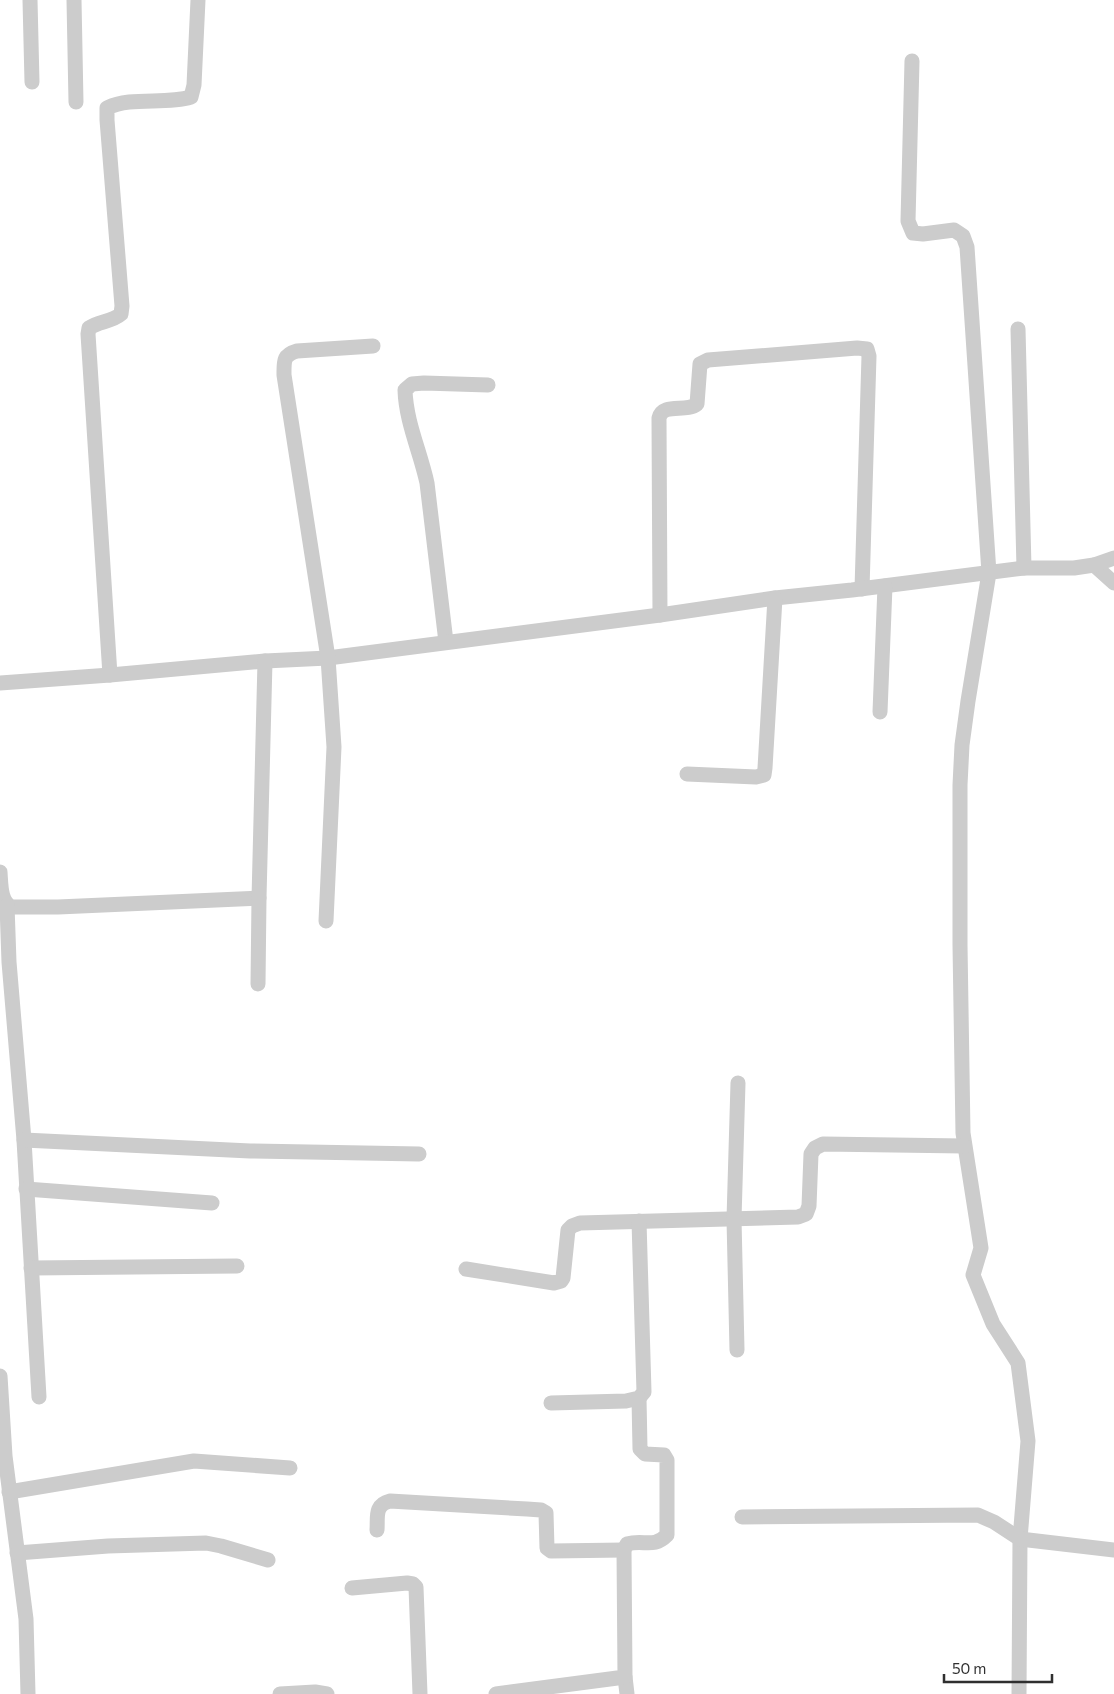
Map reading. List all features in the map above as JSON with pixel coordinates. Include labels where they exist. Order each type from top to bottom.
[{"type":"street","points":[[30,0],[32,82]]},
{"type":"street","points":[[74,0],[76,102]]},
{"type":"street","points":[[110,675],[88,334],[88,328],[95,324],[115,319],[121,314],[122,306],[107,108],[117,103],[178,101],[191,97],[194,84],[198,0]]},
{"type":"street","points":[[912,61],[908,221],[913,233],[923,234],[954,230],[963,236],[967,247],[989,573],[968,701],[962,745],[960,784],[960,945],[964,1146],[981,1248],[973,1275],[993,1324],[1018,1363],[1028,1442],[1020,1539],[1019,1694]]},
{"type":"street","points":[[1018,329],[1024,568]]},
{"type":"street","points":[[326,921],[334,747],[328,658],[284,375],[284,361],[289,354],[297,351],[373,346]]},
{"type":"street","points":[[660,615],[659,418],[660,413],[664,410],[689,408],[698,404],[700,364],[708,360],[857,348],[866,349],[869,356],[862,589]]},
{"type":"street","points":[[446,642],[427,483],[409,421],[405,390],[412,384],[424,383],[488,385]]},
{"type":"street","points":[[0,683],[265,661],[328,658],[660,615],[775,598],[1024,568],[1074,568],[1094,565],[1114,558]]},
{"type":"street","points":[[1094,565],[1114,582]]},
{"type":"street","points":[[880,712],[885,586]]},
{"type":"street","points":[[687,774],[756,777],[764,775],[775,598]]},
{"type":"street","points":[[258,984],[265,661]]},
{"type":"street","points":[[0,872],[3,899],[7,905],[9,962],[24,1140],[39,1397]]},
{"type":"street","points":[[7,905],[58,907],[259,898]]},
{"type":"street","points":[[737,1350],[734,1220],[738,1083]]},
{"type":"street","points":[[24,1140],[250,1151],[419,1154]]},
{"type":"street","points":[[466,1269],[554,1283],[561,1281],[564,1278],[568,1230],[580,1223],[798,1217],[806,1214],[809,1206],[812,1154],[822,1144],[964,1146]]},
{"type":"street","points":[[26,1189],[212,1203]]},
{"type":"street","points":[[551,1403],[626,1401],[639,1398],[644,1392],[639,1221]]},
{"type":"street","points":[[31,1268],[237,1266]]},
{"type":"street","points":[[0,1376],[3,1457],[26,1619],[28,1694]]},
{"type":"street","points":[[627,1694],[625,1677],[624,1550],[627,1544],[636,1541],[660,1542],[667,1535],[667,1460],[664,1455],[645,1454],[640,1449],[638,1443],[639,1398]]},
{"type":"street","points":[[9,1492],[194,1462],[290,1468]]},
{"type":"street","points":[[377,1530],[379,1508],[383,1503],[390,1501],[541,1510],[546,1513],[547,1548],[551,1551],[624,1550]]},
{"type":"street","points":[[742,1518],[978,1516],[994,1522],[1020,1539],[1114,1550]]},
{"type":"street","points":[[17,1553],[108,1546],[206,1543],[268,1560]]},
{"type":"street","points":[[352,1588],[407,1583],[413,1584],[416,1587],[420,1694]]},
{"type":"street","points":[[496,1694],[625,1677]]},
{"type":"street","points":[[280,1694],[315,1692],[327,1694]]}]
